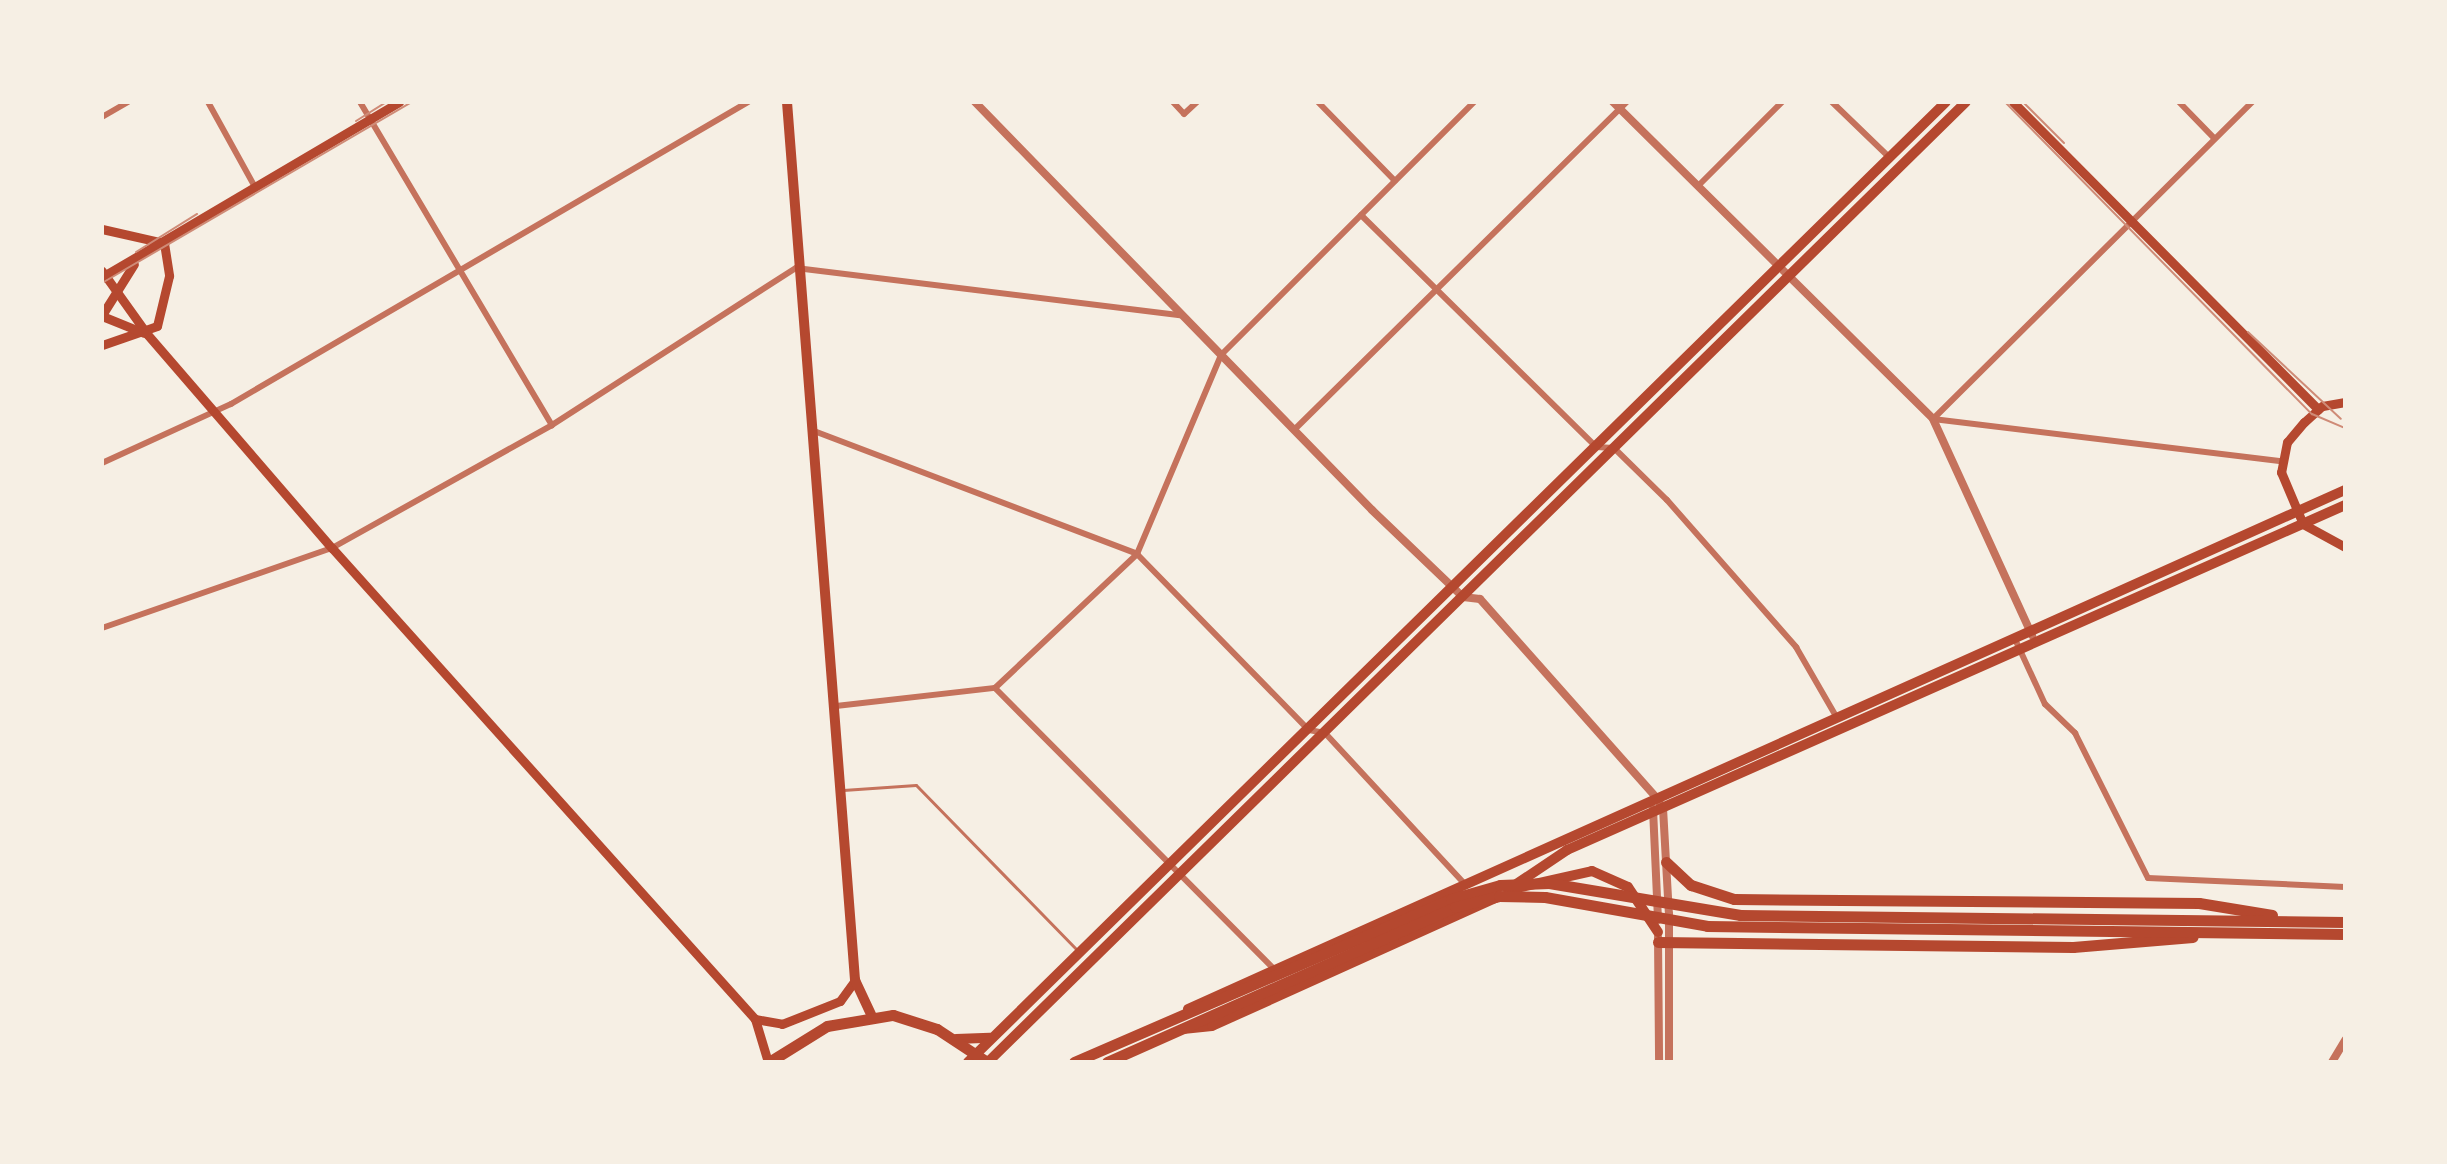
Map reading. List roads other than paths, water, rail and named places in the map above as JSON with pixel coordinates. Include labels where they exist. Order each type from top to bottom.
[{"type":"highway","points":[[1666,862],[1691,885],[1734,899],[2199,903],[2288,920]]},
{"type":"highway","points":[[1107,1062],[1123,1059],[1451,899],[1523,883],[1708,914],[2345,922]]},
{"type":"highway","points":[[1074,1062],[1177,1017],[1315,965],[1455,907],[1499,896],[1545,897],[1707,926],[2345,934]]},
{"type":"highway","points":[[1662,938],[2073,947],[2239,931]]},
{"type":"highway","points":[[768,1062],[804,1037],[871,1015],[917,1020],[956,1039],[972,1058],[987,1062]]},
{"type":"main road","points":[[399,102],[139,259],[103,277],[147,334],[332,548],[755,1019],[768,1062]]},
{"type":"main road","points":[[787,102],[796,268],[814,431],[855,980],[871,1015]]},
{"type":"main road","points":[[972,1058],[1454,589],[1946,102]]},
{"type":"main road","points":[[987,1062],[1966,102]]},
{"type":"main road","points":[[2013,102],[2132,218],[2318,409]]},
{"type":"main road","points":[[102,229],[164,243]]},
{"type":"main road","points":[[102,345],[147,334],[167,308],[164,243]]},
{"type":"main road","points":[[139,259],[102,316],[147,334]]},
{"type":"main road","points":[[2345,402],[2318,409],[2287,442],[2281,461],[2295,512],[2303,524],[2345,547]]},
{"type":"main road","points":[[1177,1017],[1273,968],[2345,490]]},
{"type":"main road","points":[[1181,1029],[1212,1026],[1508,890],[1567,850],[2345,505]]},
{"type":"main road","points":[[1508,890],[1592,871],[1628,887],[1662,938]]},
{"type":"main road","points":[[755,1019],[782,1024],[840,1001],[855,980]]},
{"type":"main road","points":[[956,1039],[995,1036]]},
{"type":"street","points":[[102,117],[128,102]]},
{"type":"street","points":[[208,102],[255,187]]},
{"type":"street","points":[[360,102],[552,425]]},
{"type":"street","points":[[102,463],[214,412],[460,271],[738,105],[748,102]]},
{"type":"street","points":[[975,102],[1180,315],[1454,589],[1463,597],[1480,599],[1656,797],[1666,862],[1659,1062]]},
{"type":"street","points":[[1173,102],[1184,114],[1197,102]]},
{"type":"street","points":[[1318,102],[1395,181]]},
{"type":"street","points":[[836,706],[995,688],[1137,554],[1221,355],[1474,102]]},
{"type":"street","points":[[1698,186],[1782,102]]},
{"type":"street","points":[[1832,102],[1890,158]]},
{"type":"street","points":[[2179,102],[2214,138]]},
{"type":"street","points":[[1933,419],[2252,102]]},
{"type":"street","points":[[1295,429],[1620,104],[1777,268],[1933,419],[2036,643]]},
{"type":"street","points":[[1361,215],[1596,447],[1614,448],[1796,647],[1843,728]]},
{"type":"street","points":[[102,628],[332,548],[552,425],[796,268],[1180,315]]},
{"type":"street","points":[[1933,419],[2281,461]]},
{"type":"street","points":[[814,431],[1137,554],[1309,730],[1325,733],[1464,883]]},
{"type":"street","points":[[2014,637],[2045,704],[2075,733],[2148,878],[2345,887]]},
{"type":"street","points":[[995,688],[1273,968]]},
{"type":"street","points":[[1658,810],[1669,1062]]},
{"type":"street","points":[[2332,1062],[2345,1040]]},
{"type":"lane","points":[[843,790],[916,785],[1089,962]]},
{"type":"tram line","points":[[356,121],[386,102]]},
{"type":"tram line","points":[[102,283],[412,102]]},
{"type":"tram line","points":[[2005,102],[2312,414],[2345,428]]},
{"type":"tram line","points":[[2023,102],[2064,143]]},
{"type":"tram line","points":[[136,252],[197,214]]},
{"type":"tram line","points":[[2248,332],[2341,419]]}]
